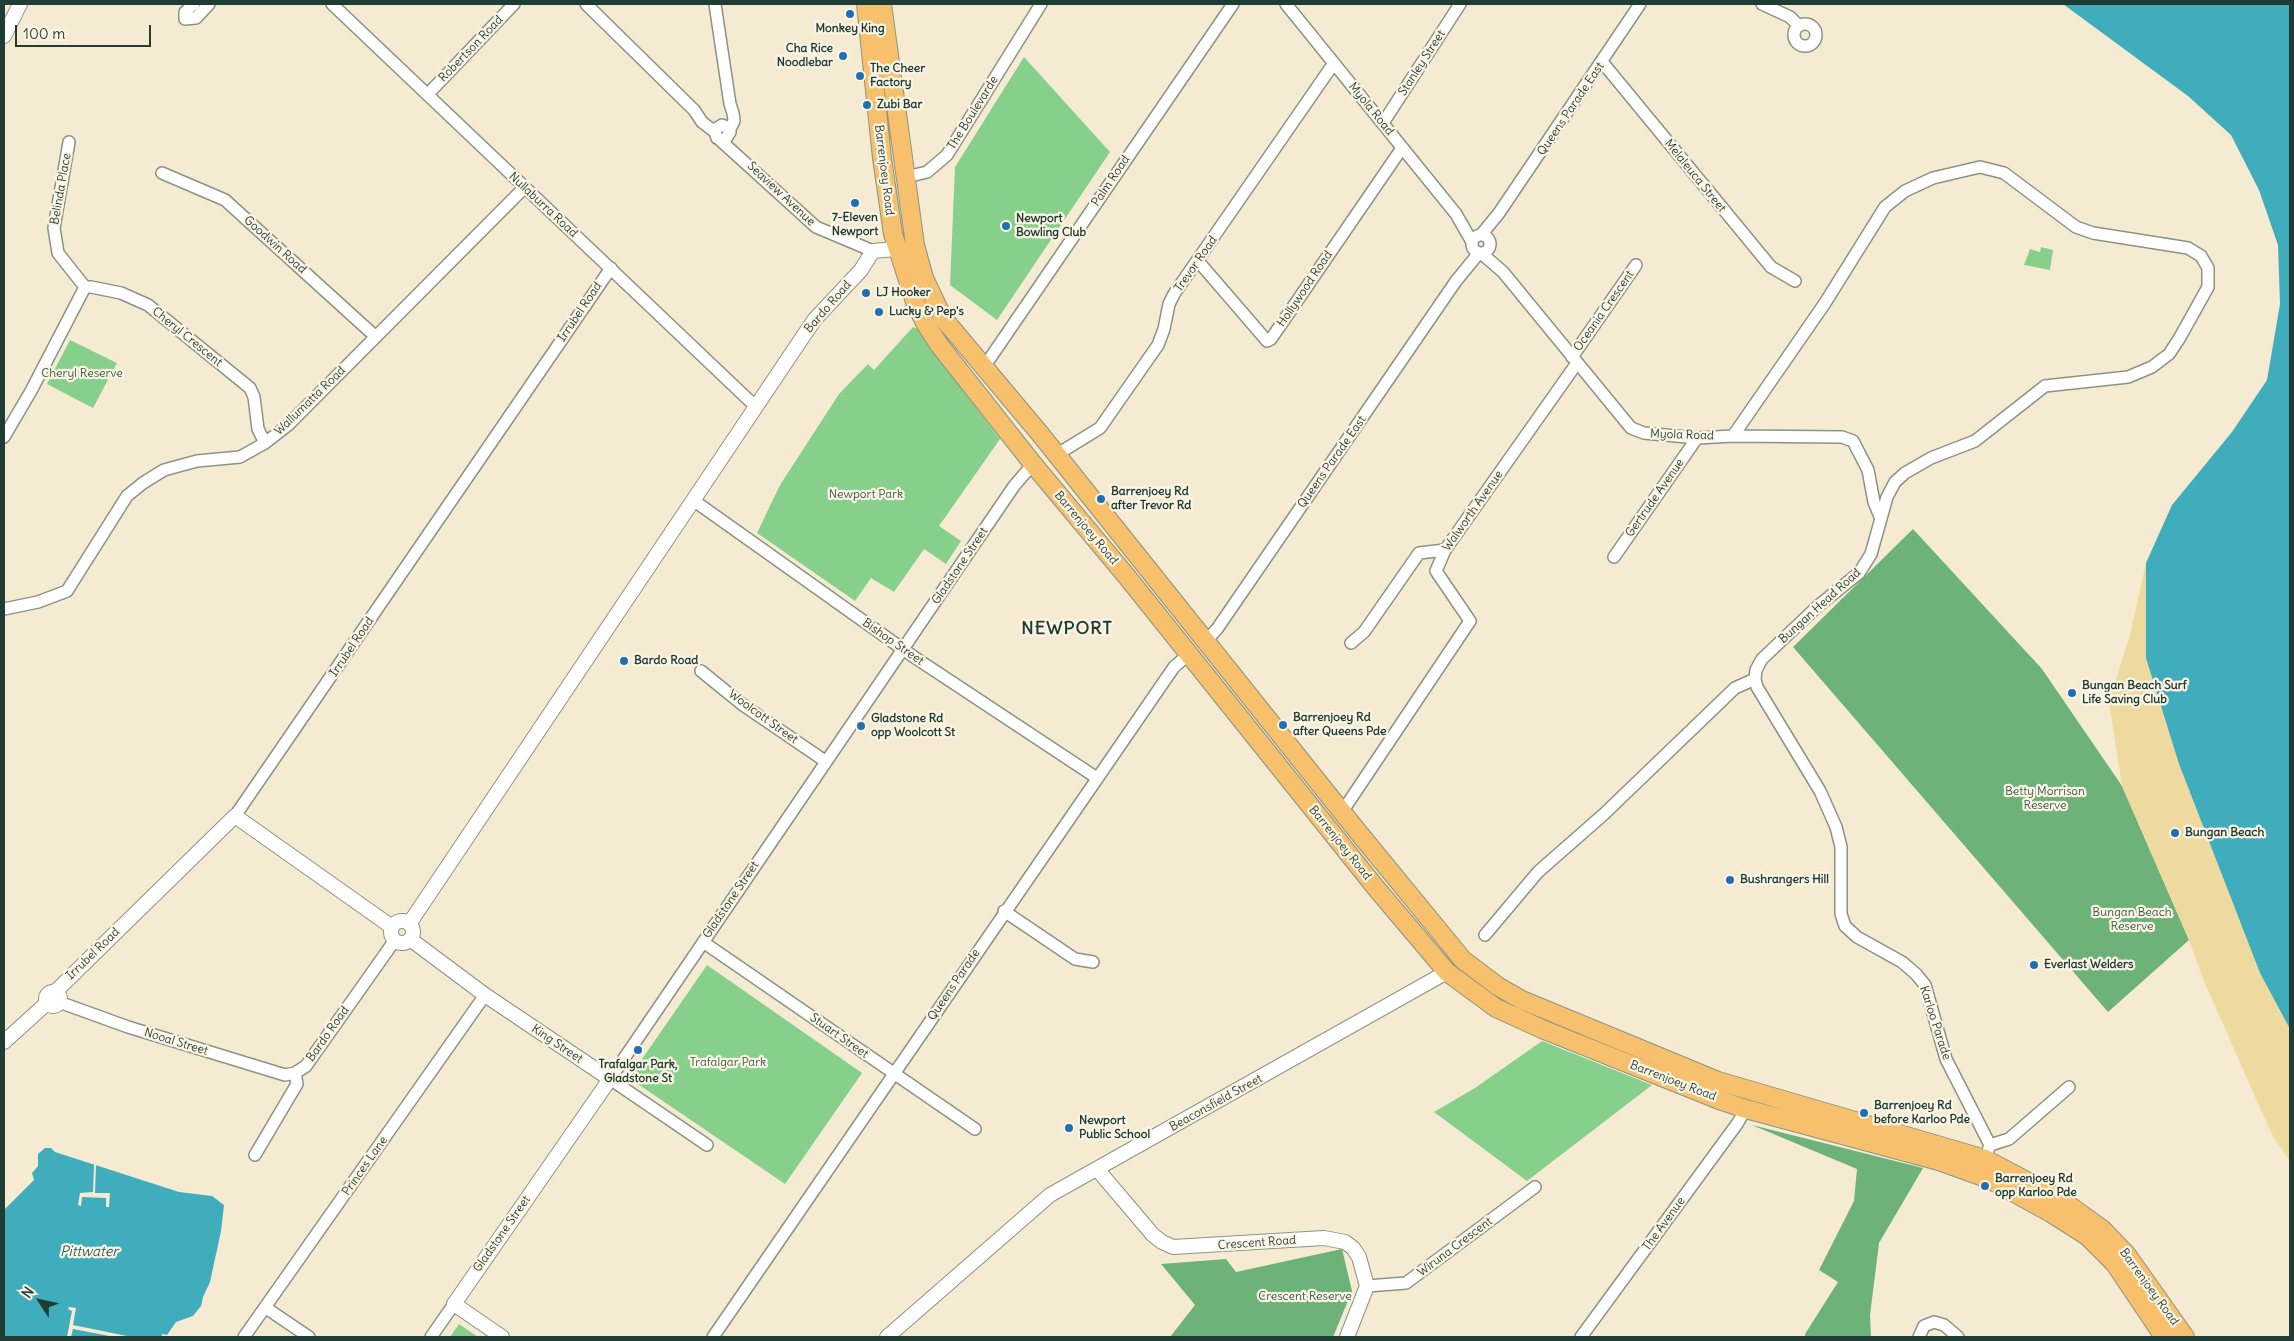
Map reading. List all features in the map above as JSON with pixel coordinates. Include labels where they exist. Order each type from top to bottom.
[{"type":"main road","name":"Barrenjoey Road","points":[[866,4],[882,158],[896,249],[915,302],[925,323],[940,346],[1033,464],[1189,654],[1376,888],[1447,972],[1496,1008],[1542,1030],[1746,1109],[1938,1161],[1989,1179],[2051,1213],[2087,1236],[2115,1264],[2164,1337]]},
{"type":"main road","name":"Barrenjoey Road","points":[[882,4],[915,245],[924,278],[943,318],[984,366],[1342,812],[1464,960],[1499,987],[1522,1000],[1718,1080],[1988,1152],[2059,1198],[2102,1229],[2127,1255],[2185,1337]]},
{"type":"main road","points":[[882,158],[894,171],[906,177],[897,183],[887,197]]},
{"type":"main road","points":[[896,249],[915,245]]},
{"type":"main road","name":"Palm Road","points":[[968,380],[984,366]]},
{"type":"main road","points":[[1033,464],[1056,455]]},
{"type":"main road","name":"Queens Parade","points":[[1189,654],[1205,642]]},
{"type":"main road","name":"Beaconsfield Street","points":[[1447,972],[1464,960]]},
{"type":"main road","name":"Karloo Parade","points":[[1988,1152],[1989,1179]]},
{"type":"street","points":[[4,36],[20,4]]},
{"type":"street","points":[[194,4],[185,12],[185,19],[196,18],[209,4]]},
{"type":"street","name":"Nullaburra Road","points":[[332,4],[756,406]]},
{"type":"street","name":"Robertson Road","points":[[428,94],[514,4]]},
{"type":"street","name":"Seaview Avenue","points":[[586,4],[694,110],[722,132],[744,160],[816,227],[872,251]]},
{"type":"street","points":[[715,4],[734,121],[722,132]]},
{"type":"street","points":[[1027,4],[1034,14]]},
{"type":"street","name":"The Boulevarde","points":[[906,177],[927,172],[947,155],[1041,4]]},
{"type":"street","name":"Palm Road","points":[[984,366],[1233,4]]},
{"type":"street","name":"Myola Road","points":[[1286,4],[1502,272],[1631,428],[1644,433],[1697,438],[1733,436],[1842,437],[1853,441],[1868,470],[1874,502],[1881,519]]},
{"type":"street","name":"Stanley Street","points":[[1383,123],[1460,4]]},
{"type":"street","name":"Queens Parade East","points":[[1205,642],[1217,630],[1456,282],[1481,245],[1499,213],[1640,4]]},
{"type":"street","points":[[1762,4],[1790,17],[1799,26]]},
{"type":"street","name":"Trevor Road","points":[[1056,455],[1100,428],[1158,345],[1164,329],[1169,304],[1334,63]]},
{"type":"street","name":"Melaleuca Street","points":[[1602,63],[1771,267],[1795,281]]},
{"type":"street","name":"Belinda Place","points":[[70,142],[54,228],[58,253],[86,287]]},
{"type":"street","name":"Hollywood Road","points":[[1198,261],[1267,341],[1271,339],[1402,148]]},
{"type":"street","name":"Bungan Head Road","points":[[1733,436],[1825,303],[1885,208],[1906,191],[1933,178],[1980,168],[2004,173],[2076,227],[2093,233],[2188,248],[2201,256],[2208,268],[2208,287],[2168,354],[2152,367],[2128,377],[2045,386],[1975,441],[1931,458],[1894,482],[1887,497],[1871,554],[1859,573],[1818,606],[1762,659],[1756,670],[1755,679]]},
{"type":"street","name":"Goodwin Road","points":[[162,173],[225,200],[376,337]]},
{"type":"street","name":"Wallumatta Road","points":[[4,609],[38,602],[67,591],[127,496],[143,482],[164,470],[198,461],[240,457],[288,426],[524,188]]},
{"type":"street","points":[[872,251],[896,249]]},
{"type":"street","name":"Bardo Road","points":[[410,924],[812,323],[861,270],[872,251]]},
{"type":"street","name":"Oceania Crescent","points":[[1574,360],[1636,265]]},
{"type":"street","name":"Irrubel Road","points":[[4,1042],[54,999],[235,816],[611,268]]},
{"type":"street","points":[[4,438],[86,287]]},
{"type":"street","name":"Cheryl Crescent","points":[[86,287],[121,293],[148,305],[250,388],[254,397],[258,429],[265,442]]},
{"type":"street","name":"Walworth Avenue","points":[[1342,812],[1470,621],[1436,571],[1445,550],[1574,360]]},
{"type":"street","name":"Gertrude Avenue","points":[[1614,558],[1697,438]]},
{"type":"street","name":"Gladstone Street","points":[[431,1337],[610,1079],[1014,486],[1033,464]]},
{"type":"street","name":"Bishop Street","points":[[693,500],[838,604],[1097,778]]},
{"type":"street","points":[[1351,643],[1364,632],[1419,553],[1445,550]]},
{"type":"street","name":"Queens Parade","points":[[712,1337],[1174,667],[1189,654]]},
{"type":"street","name":"Woolcott Street","points":[[701,671],[743,705],[825,761]]},
{"type":"street","points":[[1485,935],[1538,872],[1604,814],[1735,688],[1755,679]]},
{"type":"street","name":"Karloo Parade","points":[[1755,679],[1756,687],[1820,791],[1836,827],[1841,847],[1841,914],[1845,926],[1857,937],[1902,962],[1916,974],[1924,986],[1946,1059],[1988,1152]]},
{"type":"street","points":[[235,816],[404,942],[410,939],[412,930],[410,924],[402,921],[394,933]]},
{"type":"street","points":[[1004,911],[1075,959],[1093,962]]},
{"type":"street","name":"Bardo Road","points":[[295,1073],[306,1066],[394,933]]},
{"type":"street","name":"King Street","points":[[410,939],[485,995],[707,1145]]},
{"type":"street","name":"Stuart Street","points":[[703,942],[975,1129]]},
{"type":"street","name":"Beaconsfield Street","points":[[887,1337],[1050,1195],[1447,972]]},
{"type":"street","name":"Princes Lane","points":[[244,1337],[485,995]]},
{"type":"street","name":"Nooal Street","points":[[54,999],[128,1027],[285,1075],[295,1073]]},
{"type":"street","points":[[255,1155],[297,1084],[295,1073]]},
{"type":"street","points":[[1988,1152],[2009,1139],[2069,1086]]},
{"type":"street","name":"The Avenue","points":[[1581,1337],[1746,1109]]},
{"type":"street","name":"Crescent Road","points":[[1097,1169],[1153,1234],[1162,1242],[1173,1247],[1324,1238],[1341,1240],[1353,1248],[1359,1257],[1367,1286]]},
{"type":"street","name":"Wiruna Crescent","points":[[1367,1286],[1388,1286],[1406,1283],[1535,1187]]},
{"type":"street","points":[[1347,1337],[1367,1286]]},
{"type":"street","points":[[454,1304],[502,1337]]},
{"type":"street","points":[[266,1308],[309,1337]]},
{"type":"street","points":[[1919,1337],[1924,1326],[1934,1322],[1944,1325],[1958,1337]]},
{"type":"green space","name":"Newport Bowling Club","points":[[1024,57],[1110,152],[997,320],[950,285],[955,167]]},
{"type":"green space","points":[[2041,247],[2053,250],[2050,270],[2024,265],[2030,249],[2040,252]]},
{"type":"green space","name":"Newport Park","points":[[913,327],[920,330],[938,358],[1000,439],[939,526],[961,541],[946,564],[924,549],[894,592],[871,578],[855,601],[757,533],[780,485],[839,394],[868,364],[874,370]]},
{"type":"green space","name":"Cheryl Reserve","points":[[70,340],[117,363],[93,408],[47,384]]},
{"type":"green space","name":"Betty Morrison Reserve","points":[[1913,529],[2042,669],[2122,786],[2189,940],[2108,1012],[1793,647]]},
{"type":"green space","name":"Trafalgar Park","points":[[707,965],[862,1073],[785,1184],[629,1078]]},
{"type":"green space","points":[[1542,1041],[1652,1085],[1527,1181],[1434,1112],[1475,1088]]},
{"type":"green space","points":[[1752,1125],[1923,1168],[1879,1243],[1870,1315],[1871,1337],[1805,1337],[1805,1334],[1838,1282],[1819,1270],[1854,1201],[1857,1169]]},
{"type":"green space","name":"Crescent Reserve","points":[[1342,1249],[1352,1291],[1333,1337],[1170,1337],[1195,1305],[1161,1264],[1226,1259],[1236,1272]]},
{"type":"green space","points":[[459,1324],[478,1337],[450,1337]]},
{"type":"sand","name":"Bungan Beach","points":[[2146,563],[2146,658],[2179,764],[2260,973],[2290,1029],[2290,1161],[2274,1138],[2261,1110],[2204,981],[2189,940],[2122,786],[2109,702],[2130,635]]},
{"type":"water","points":[[2063,4],[2290,4],[2290,1029],[2260,973],[2179,764],[2146,658],[2146,563],[2172,505],[2232,432],[2267,380],[2280,304],[2278,245],[2259,190],[2231,135],[2188,96]]},
{"type":"water","name":"Pittwater","points":[[45,1148],[51,1148],[55,1152],[179,1192],[212,1196],[224,1205],[221,1231],[210,1282],[201,1306],[193,1316],[176,1322],[167,1335],[162,1334],[162,1337],[4,1337],[4,1210],[34,1180],[32,1173],[38,1166],[38,1154]]},
{"type":"pier","points":[[94,1165],[96,1165],[95,1193],[110,1193],[109,1207],[106,1207],[106,1198],[82,1197],[81,1206],[78,1205],[80,1193],[93,1192]]},
{"type":"pier","points":[[69,1307],[76,1308],[73,1325],[132,1337],[115,1337],[73,1329],[71,1337],[67,1337],[72,1311],[68,1309]]},
{"type":"place","name":"Monkey King","points":[[850,14]]},
{"type":"place","name":"Cha Rice Noodlebar","points":[[843,56]]},
{"type":"place","name":"The Cheer Factory","points":[[860,76]]},
{"type":"place","name":"Zubi Bar","points":[[867,105]]},
{"type":"place","name":"7-Eleven Newport","points":[[855,203]]},
{"type":"place","name":"Newport Bowling Club","points":[[1006,226]]},
{"type":"place","name":"LJ Hooker","points":[[866,293]]},
{"type":"place","name":"Lucky & Pep's","points":[[879,312]]},
{"type":"place","name":"Barrenjoey Rd after Trevor Rd","points":[[1101,499]]},
{"type":"place","name":"Bardo Road","points":[[624,661]]},
{"type":"place","name":"Bungan Beach Surf Life Saving Club","points":[[2072,693]]},
{"type":"place","name":"Barrenjoey Rd after Queens Pde","points":[[1283,725]]},
{"type":"place","name":"Gladstone Rd opp Woolcott St","points":[[861,726]]},
{"type":"place","name":"Bungan Beach","points":[[2175,833]]},
{"type":"place","name":"Bushrangers Hill","points":[[1730,880]]},
{"type":"place","name":"Everlast Welders","points":[[2034,965]]},
{"type":"place","name":"Trafalgar Park, Gladstone St","points":[[638,1050]]},
{"type":"place","name":"Barrenjoey Rd before Karloo Pde","points":[[1864,1113]]},
{"type":"place","name":"Newport Public School","points":[[1069,1128]]},
{"type":"place","name":"Barrenjoey Rd opp Karloo Pde","points":[[1985,1186]]},
{"type":"district","name":"NEWPORT","points":[[1067,629]]},
{"type":"park label","name":"Bungan Beach Reserve","points":[[2132,920]]}]
